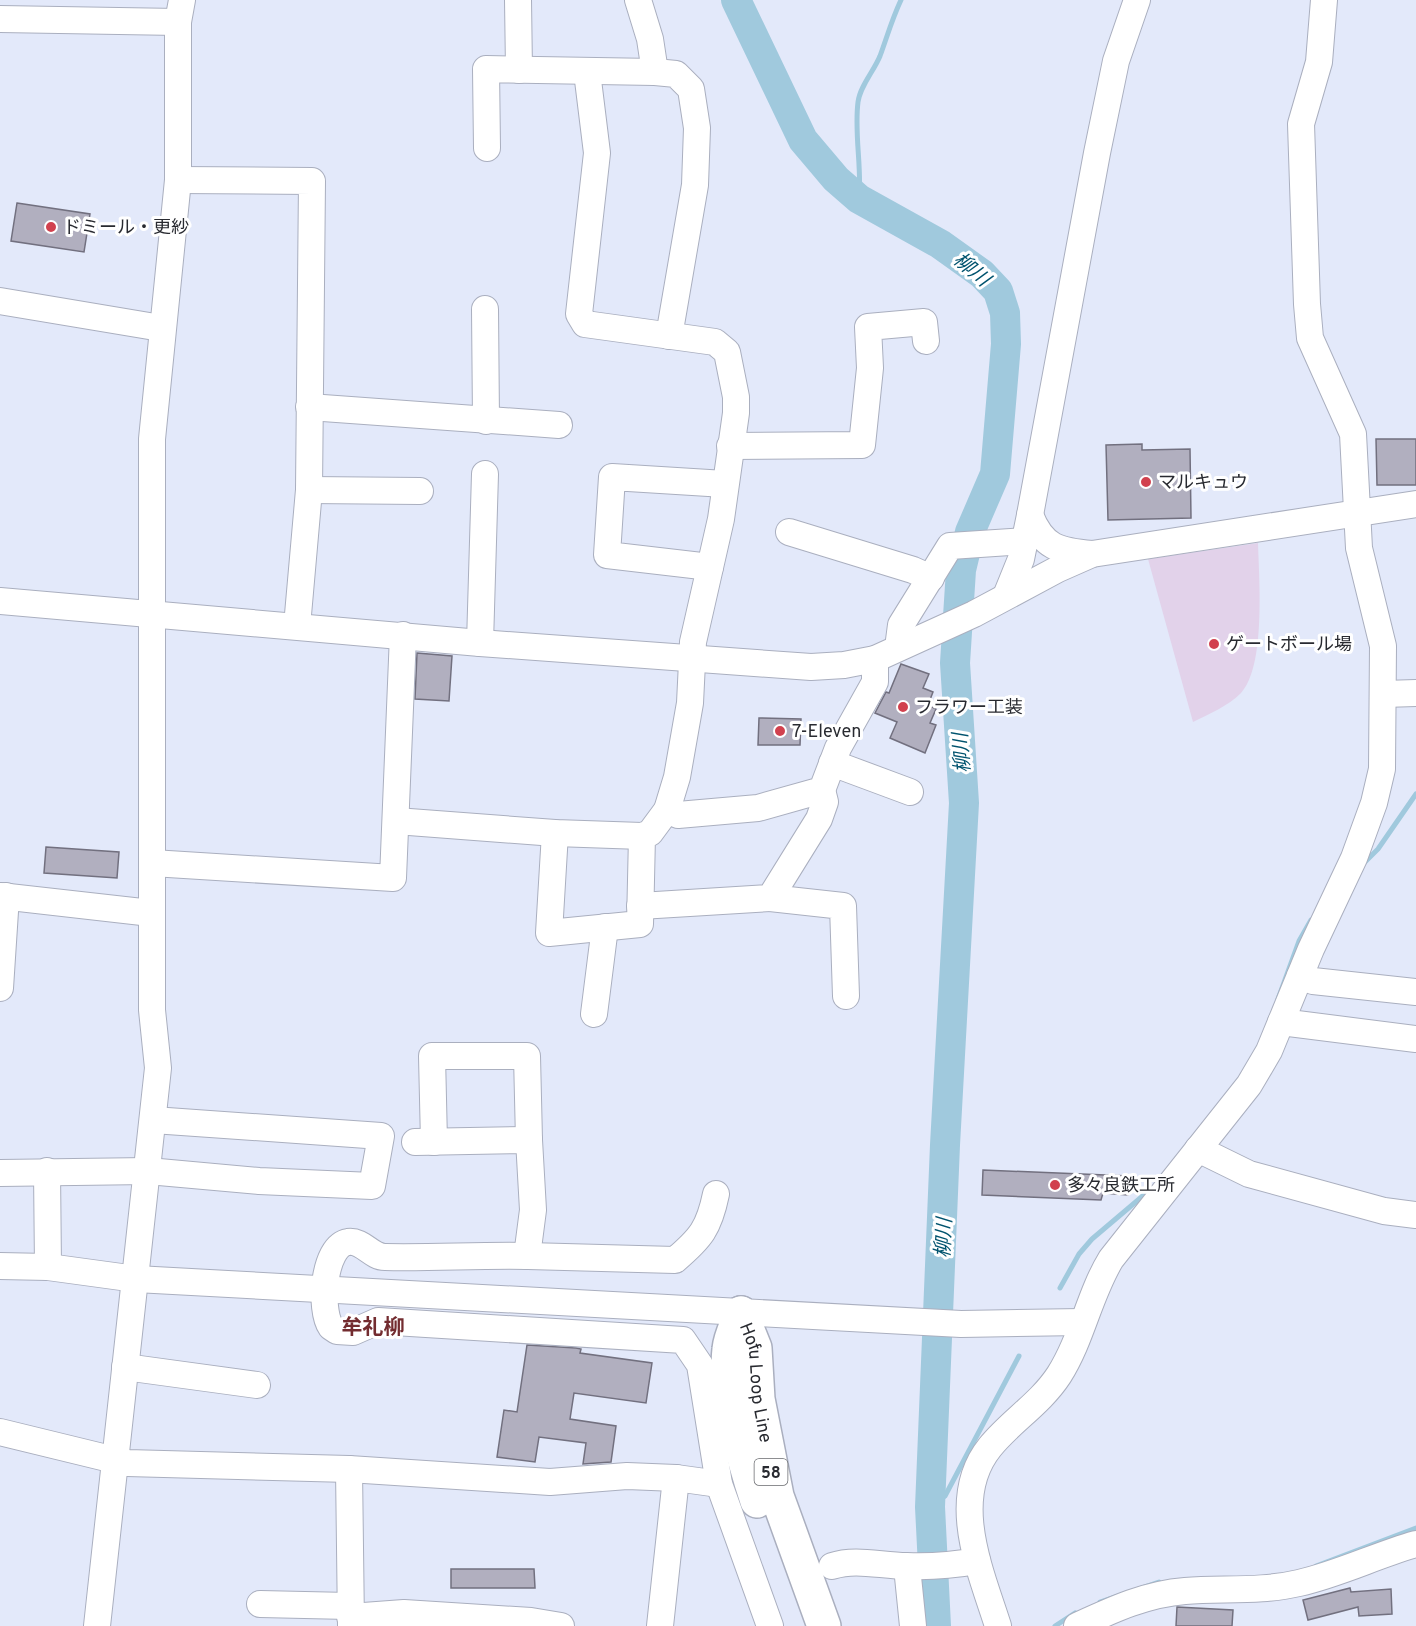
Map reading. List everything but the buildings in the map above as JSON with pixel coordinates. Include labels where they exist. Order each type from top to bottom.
[{"type":"main road","name":"Hofu Loop Line","points":[[741,1313],[729,1348],[733,1404],[743,1454],[756,1500],[801,1626]]},
{"type":"main road","name":"Hofu Loop Line","points":[[741,1313],[755,1348],[758,1399],[777,1496],[824,1626]]},
{"type":"street","points":[[519,0],[519,70]]},
{"type":"street","points":[[638,0],[650,39],[655,72]]},
{"type":"street","points":[[1006,596],[1014,580],[1025,542],[1116,62],[1137,0]]},
{"type":"street","points":[[998,1626],[977,1561],[970,1519],[972,1486],[977,1471],[989,1449],[1040,1401],[1061,1372],[1101,1275],[1130,1233],[1249,1085],[1269,1051],[1349,868],[1374,803],[1382,769],[1383,646],[1359,548],[1359,512],[1353,434],[1310,338],[1307,304],[1301,124],[1319,62],[1324,0]]},
{"type":"street","points":[[0,19],[180,11],[178,180],[161,328],[152,439],[152,1010],[159,1068],[97,1626]]},
{"type":"street","points":[[487,148],[486,69],[655,72],[676,74],[691,88],[697,128],[695,185],[669,336]]},
{"type":"street","points":[[396,821],[555,833],[642,836],[650,833],[667,810],[677,777],[690,703],[692,658],[725,484],[736,413],[736,397],[727,352],[715,342],[585,324],[579,314],[597,153],[587,72]]},
{"type":"street","points":[[178,180],[312,181],[309,490],[297,626]]},
{"type":"street","points":[[0,301],[161,328]]},
{"type":"street","points":[[485,309],[486,421]]},
{"type":"street","points":[[730,446],[862,445],[870,369],[868,327],[924,321],[926,341]]},
{"type":"street","points":[[309,407],[559,425]]},
{"type":"street","points":[[480,643],[485,474]]},
{"type":"street","points":[[710,567],[607,555],[612,477],[725,484]]},
{"type":"street","points":[[309,490],[420,491]]},
{"type":"street","points":[[1030,515],[1036,530],[1052,546],[1068,552],[1092,554],[1416,504]]},
{"type":"street","points":[[789,532],[913,570],[931,578]]},
{"type":"street","points":[[898,648],[901,625],[950,546],[960,543],[1025,542]]},
{"type":"street","points":[[0,601],[480,643],[811,667],[875,660],[974,614],[1092,554]]},
{"type":"street","points":[[152,863],[393,878],[403,635]]},
{"type":"street","points":[[770,898],[819,819],[825,802],[822,790],[832,763],[875,682],[875,660]]},
{"type":"street","points":[[1384,693],[1416,693]]},
{"type":"street","points":[[832,763],[910,792]]},
{"type":"street","points":[[667,810],[678,815],[758,808],[822,790]]},
{"type":"street","points":[[555,833],[549,933],[640,924],[642,836]]},
{"type":"street","points":[[0,988],[3,896],[151,913]]},
{"type":"street","points":[[640,906],[770,898],[843,906],[846,996]]},
{"type":"street","points":[[594,1014],[605,927]]},
{"type":"street","points":[[1300,976],[1313,981],[1416,992]]},
{"type":"street","points":[[1281,1023],[1416,1039]]},
{"type":"street","points":[[527,1256],[533,1210],[527,1056],[432,1056],[425,1142],[529,1140]]},
{"type":"street","points":[[0,1173],[36,1174],[47,1170],[148,1171],[259,1181],[372,1186],[381,1136],[153,1120]]},
{"type":"street","points":[[1198,1149],[1249,1174],[1384,1211],[1416,1215]]},
{"type":"street","points":[[47,1170],[48,1268]]},
{"type":"street","points":[[716,1194],[711,1218],[701,1238],[675,1260],[527,1256],[382,1257],[357,1243],[348,1242],[332,1253],[329,1261],[326,1320],[338,1331],[353,1332],[378,1321],[683,1340],[700,1365],[719,1484],[770,1626]]},
{"type":"street","points":[[0,1266],[48,1268],[136,1279],[741,1313],[961,1324],[1082,1322]]},
{"type":"street","points":[[125,1367],[256,1385]]},
{"type":"street","points":[[0,1432],[127,1463],[349,1469],[550,1482],[627,1476],[676,1478],[719,1484]]},
{"type":"street","points":[[349,1469],[350,1616]]},
{"type":"street","points":[[660,1626],[676,1478]]},
{"type":"street","points":[[1077,1626],[1120,1606],[1153,1596],[1184,1591],[1266,1589],[1300,1583],[1416,1544]]},
{"type":"street","points":[[832,1566],[846,1561],[911,1566],[948,1566],[977,1561]]},
{"type":"street","points":[[911,1566],[913,1626]]},
{"type":"street","points":[[260,1604],[350,1616],[404,1613],[531,1621],[561,1626]]},
{"type":"shaded area","name":"ゲートボール場","points":[[1258,543],[1260,599],[1258,643],[1249,680],[1241,693],[1230,702],[1193,722],[1148,559]]},
{"type":"waterway","name":"柳川","points":[[736,0],[803,140],[836,179],[859,199],[940,244],[982,274],[998,291],[1005,313],[1006,344],[995,474],[970,532],[961,570],[955,663],[964,803],[945,1145],[930,1507],[936,1626]]},
{"type":"waterway","points":[[859,199],[858,102],[861,90],[880,56],[901,0]]},
{"type":"waterway","points":[[1363,864],[1378,849],[1416,794]]},
{"type":"waterway","points":[[1278,999],[1299,941],[1311,920]]},
{"type":"waterway","points":[[1060,1288],[1079,1254],[1092,1239],[1151,1189]]},
{"type":"waterway","points":[[930,1507],[945,1496],[1019,1356]]},
{"type":"waterway","points":[[1316,1566],[1416,1528]]},
{"type":"waterway","points":[[1100,1602],[1159,1582]]},
{"type":"waterway","points":[[1055,1626],[1075,1613]]},
{"type":"place","name":"ドミール・更紗","points":[[51,227]]},
{"type":"place","name":"マルキュウ","points":[[1146,482]]},
{"type":"place","name":"ゲートボール場","points":[[1214,644]]},
{"type":"place","name":"フラワー工装","points":[[903,707]]},
{"type":"place","name":"7-Eleven","points":[[780,731]]},
{"type":"place","name":"多々良鉄工所","points":[[1055,1185]]},
{"type":"district","name":"牟礼柳","points":[[373,1327]]}]
